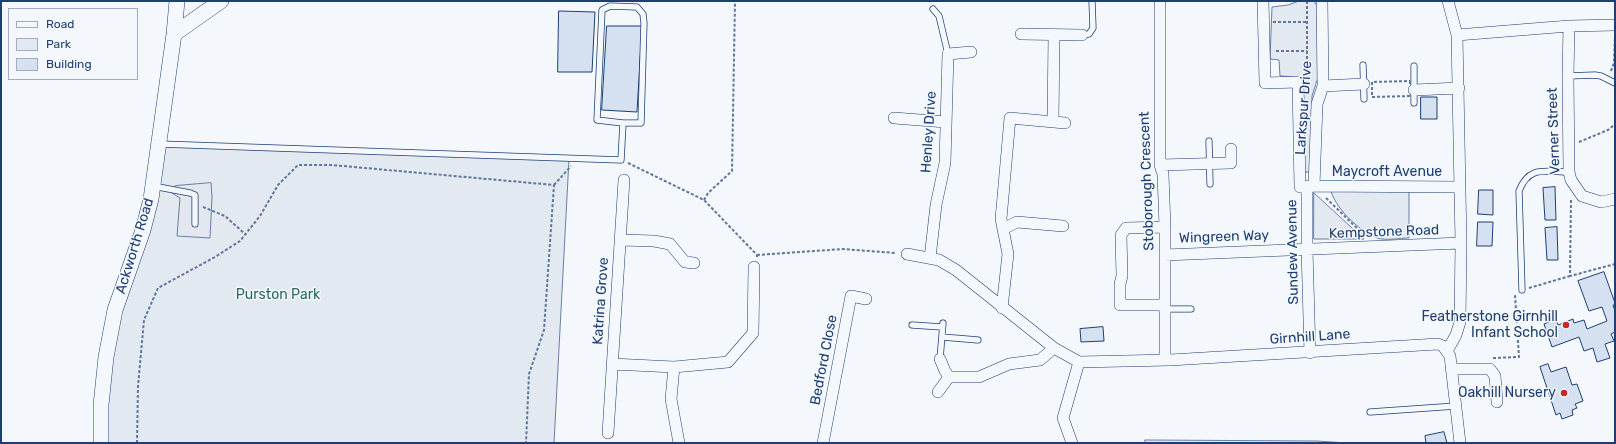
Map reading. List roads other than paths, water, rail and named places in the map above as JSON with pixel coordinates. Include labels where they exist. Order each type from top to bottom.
[{"type":"main road","name":"Ackworth Road","points":[[101,443],[103,384],[106,357],[122,288],[143,230],[153,186],[160,144],[177,1]]},
{"type":"main road","points":[[174,34],[221,1]]},
{"type":"street","name":"Stoborough Crescent","points":[[1160,1],[1160,165],[1164,174],[1166,360]]},
{"type":"street","name":"Sundew Avenue","points":[[1263,1],[1265,83],[1298,82],[1300,187],[1311,187],[1307,250],[1310,352]]},
{"type":"street","name":"Larkspur Drive","points":[[1311,187],[1317,104],[1323,86],[1322,1]]},
{"type":"street","points":[[1448,1],[1458,35],[1462,243],[1460,322],[1456,335],[1447,351],[1450,356],[1452,369],[1460,443]]},
{"type":"street","points":[[1458,35],[1569,26],[1615,25]]},
{"type":"street","name":"Verner Street","points":[[1569,26],[1568,76],[1570,176],[1582,196],[1601,202],[1615,199]]},
{"type":"street","points":[[1021,34],[1082,35]]},
{"type":"street","points":[[1002,308],[1008,254],[1001,219],[1010,118],[1059,122],[1054,35]]},
{"type":"street","points":[[948,54],[971,52]]},
{"type":"street","name":"Henley Drive","points":[[930,258],[936,205],[945,163],[948,54]]},
{"type":"street","points":[[1323,86],[1364,84]]},
{"type":"street","points":[[1412,93],[1459,88]]},
{"type":"street","points":[[894,118],[946,122]]},
{"type":"street","points":[[1160,165],[1231,163],[1231,149]]},
{"type":"street","name":"Katrina Grove","points":[[608,433],[624,180]]},
{"type":"street","name":"Maycroft Avenue","points":[[1311,187],[1460,187]]},
{"type":"street","points":[[1003,229],[1017,222],[1063,226]]},
{"type":"street","points":[[1165,227],[1126,228],[1121,235],[1122,276],[1120,284],[1120,305],[1165,307]]},
{"type":"street","name":"Katrina Grove","points":[[621,240],[654,241],[670,244],[685,262],[694,262]]},
{"type":"street","name":"Kempstone Road","points":[[1307,250],[1462,243]]},
{"type":"street","name":"Wingreen Way","points":[[1165,255],[1307,250]]},
{"type":"street","points":[[907,254],[939,260],[956,270],[1054,348],[1079,362],[1063,418],[1072,443]]},
{"type":"street","name":"Katrina Grove","points":[[612,364],[674,367],[728,362],[753,333],[754,267]]},
{"type":"street","name":"Bedford Close","points":[[823,443],[851,296],[866,299]]},
{"type":"street","name":"Girnhill Lane","points":[[1079,362],[1166,360],[1438,344],[1443,346],[1447,351]]},
{"type":"street","points":[[949,377],[979,377],[1009,364],[1040,360],[1054,348]]},
{"type":"street","points":[[940,359],[949,377]]},
{"type":"street","points":[[674,367],[671,399],[679,443]]},
{"type":"street","points":[[1452,369],[1490,369],[1495,376],[1497,402]]},
{"type":"street","points":[[938,392],[949,377]]},
{"type":"lane","points":[[1082,35],[1089,34],[1092,28],[1092,1]]},
{"type":"lane","points":[[610,6],[637,7],[643,14],[644,23],[641,123],[623,123],[597,120],[602,10],[610,6]]},
{"type":"lane","points":[[933,9],[939,16],[948,54]]},
{"type":"lane","points":[[1363,65],[1364,99]]},
{"type":"lane","points":[[1414,66],[1412,93],[1414,103]]},
{"type":"lane","points":[[1568,76],[1595,75],[1601,76],[1615,83]]},
{"type":"lane","points":[[160,144],[621,160],[623,123]]},
{"type":"lane","points":[[1209,141],[1210,184]]},
{"type":"lane","points":[[1522,290],[1519,191],[1523,180],[1537,172],[1570,176]]},
{"type":"lane","points":[[153,186],[190,192],[195,195],[195,224]]},
{"type":"lane","points":[[1165,307],[1191,309]]},
{"type":"lane","points":[[912,325],[943,325],[940,359]]},
{"type":"lane","points":[[942,337],[978,340]]},
{"type":"lane","points":[[1370,412],[1456,406]]},
{"type":"place","name":"Featherstone Girnhill Infant School","points":[[1566,325]]},
{"type":"place","name":"Oakhill Nursery","points":[[1564,393]]},
{"type":"park label","name":"Purston Park","points":[[278,295]]}]
